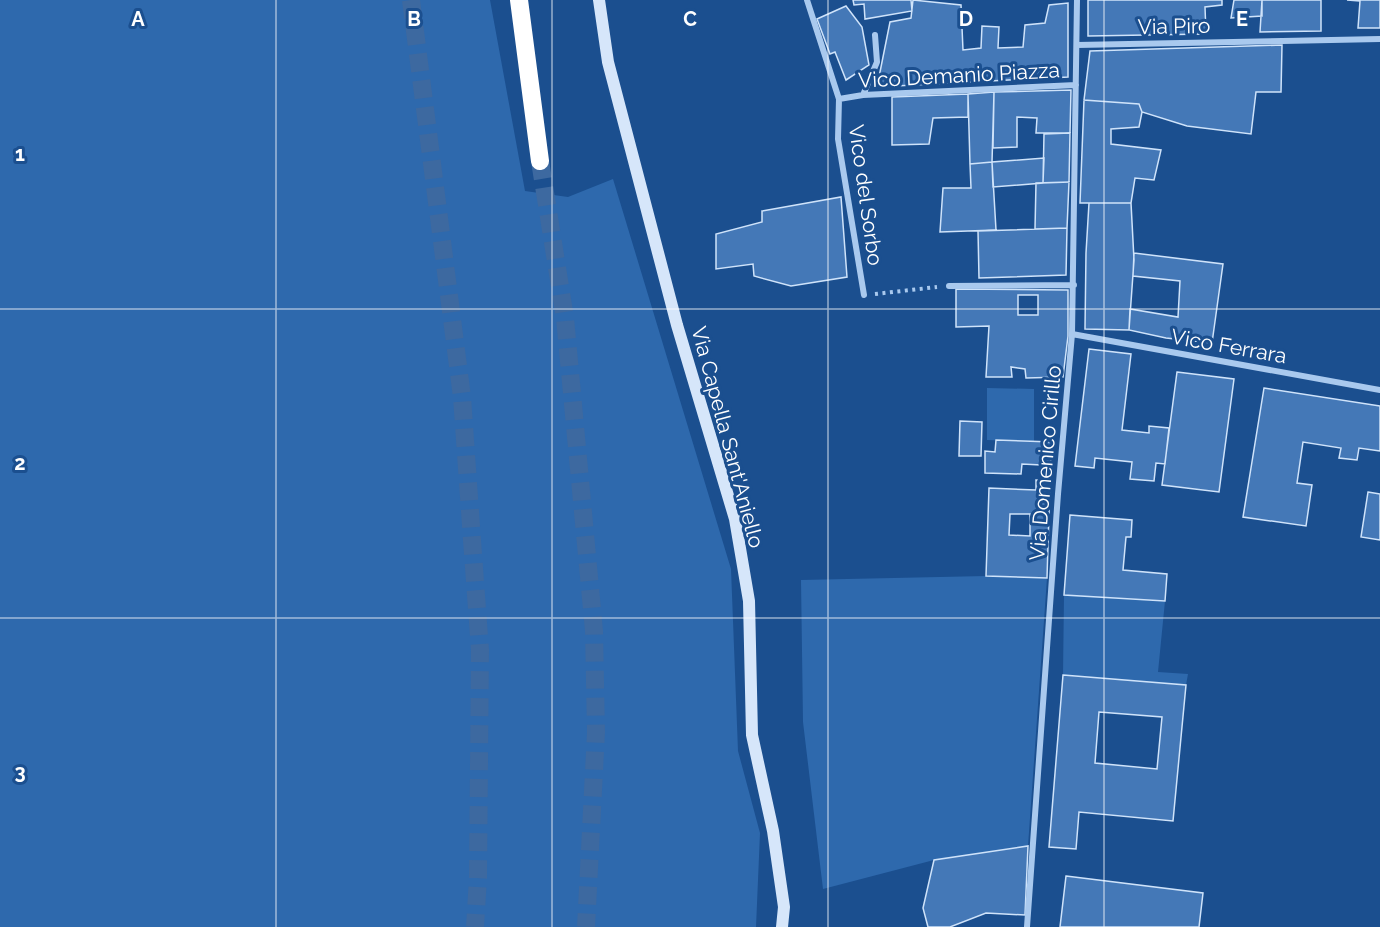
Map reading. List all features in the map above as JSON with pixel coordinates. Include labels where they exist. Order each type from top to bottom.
[{"type":"highway","points":[[519,0],[540,161]]},
{"type":"main road","name":"Via Capella Sant'Aniello","points":[[599,0],[608,62],[677,325],[735,519],[749,600],[752,735],[773,831],[784,907],[782,927]]},
{"type":"street","name":"Vico Demanio Piazza","points":[[807,0],[839,99],[864,95],[1076,85]]},
{"type":"street","name":"Via Domenico Cirillo","points":[[1027,927],[1058,494],[1072,334],[1077,0]]},
{"type":"street","points":[[864,95],[877,62],[875,35]]},
{"type":"street","name":"Via Piro","points":[[1077,45],[1380,39]]},
{"type":"street","name":"Vico del Sorbo","points":[[839,99],[838,139],[864,295]]},
{"type":"street","points":[[949,286],[1074,285]]},
{"type":"street","name":"Vico Ferrara","points":[[1072,334],[1380,390]]},
{"type":"path","points":[[864,295],[949,286]]},
{"type":"shaded area","points":[[0,0],[490,0],[525,191],[568,197],[613,179],[731,569],[738,751],[760,833],[756,927],[0,927]]},
{"type":"shaded area","points":[[987,388],[1034,389],[1034,442],[987,440]]},
{"type":"shaded area","points":[[986,576],[1047,578],[1028,846],[934,860],[823,889],[803,722],[801,580]]},
{"type":"shaded area","points":[[1064,595],[1165,601],[1158,672],[1188,674],[1186,685],[1063,675]]},
{"type":"building","points":[[853,0],[911,0],[912,11],[865,19],[864,4],[854,5]]},
{"type":"building","points":[[913,0],[961,5],[963,50],[981,48],[982,26],[999,27],[998,48],[1023,47],[1025,25],[1045,23],[1049,5],[1068,3],[1068,77],[877,87],[890,22],[911,18]]},
{"type":"building","points":[[1088,0],[1222,0],[1222,5],[1205,7],[1206,34],[1088,36]]},
{"type":"building","points":[[1234,0],[1262,0],[1262,16],[1231,18]]},
{"type":"building","points":[[1262,0],[1321,0],[1321,31],[1260,32]]},
{"type":"building","points":[[1347,0],[1380,0],[1380,28],[1358,28],[1360,1]]},
{"type":"building","points":[[846,6],[862,27],[869,65],[846,80],[835,52],[830,54],[817,19]]},
{"type":"building","points":[[1282,45],[1281,92],[1256,92],[1251,134],[1187,126],[1142,112],[1139,104],[1084,100],[1090,51]]},
{"type":"building","points":[[1071,90],[1070,133],[1036,133],[1037,118],[1017,117],[1017,147],[993,148],[994,92]]},
{"type":"building","points":[[994,92],[992,162],[970,164],[968,94]]},
{"type":"building","points":[[968,94],[968,117],[933,118],[929,144],[892,145],[892,97]]},
{"type":"building","points":[[1084,100],[1139,104],[1142,112],[1139,127],[1111,129],[1111,144],[1161,150],[1154,180],[1135,178],[1131,203],[1080,203]]},
{"type":"building","points":[[1070,133],[1069,182],[1043,183],[1044,134]]},
{"type":"building","points":[[1044,158],[1043,183],[993,187],[992,162]]},
{"type":"building","points":[[992,162],[996,230],[940,232],[943,188],[971,188],[970,164]]},
{"type":"building","points":[[1069,182],[1067,228],[1035,229],[1036,183]]},
{"type":"building","points":[[841,197],[847,277],[791,286],[754,276],[753,264],[716,269],[716,234],[762,222],[762,211]]},
{"type":"building","points":[[1089,203],[1131,203],[1134,260],[1129,330],[1085,329]]},
{"type":"building","points":[[1067,228],[1066,275],[979,278],[978,231]]},
{"type":"building","points":[[1134,253],[1223,264],[1212,343],[1166,338],[1129,330],[1130,309],[1178,317],[1180,281],[1133,276]]},
{"type":"building","points":[[956,289],[1068,290],[1068,336],[1063,377],[1026,378],[1025,369],[1011,367],[1012,377],[986,377],[989,326],[956,327]],"holes":[[[1018,295],[1038,295],[1038,315],[1018,315]]]},
{"type":"building","points":[[1089,349],[1131,354],[1122,430],[1149,433],[1149,426],[1169,428],[1165,464],[1156,463],[1154,481],[1130,479],[1132,462],[1095,458],[1094,468],[1075,466]]},
{"type":"building","points":[[1177,372],[1234,379],[1219,492],[1162,485]]},
{"type":"building","points":[[1264,388],[1380,406],[1380,451],[1359,448],[1357,460],[1339,458],[1341,448],[1303,442],[1297,483],[1312,485],[1306,526],[1243,517]]},
{"type":"building","points":[[960,421],[982,422],[981,456],[959,456]]},
{"type":"building","points":[[996,440],[1052,442],[1050,472],[1041,472],[1041,465],[1022,464],[1021,474],[985,473],[985,451],[995,452]]},
{"type":"building","points":[[1036,480],[1050,481],[1047,578],[986,576],[989,488],[1036,490]],"holes":[[[1010,514],[1030,514],[1030,536],[1009,535]]]},
{"type":"building","points":[[1368,492],[1380,494],[1380,540],[1361,537]]},
{"type":"building","points":[[1070,515],[1132,520],[1131,537],[1126,537],[1123,570],[1167,574],[1165,601],[1064,595]]},
{"type":"building","points":[[1063,675],[1186,685],[1173,821],[1079,812],[1076,849],[1049,847]],"holes":[[[1099,712],[1162,717],[1157,769],[1095,763]]]},
{"type":"building","points":[[1028,846],[1025,915],[986,913],[950,927],[928,927],[923,908],[934,860]]},
{"type":"building","points":[[1066,876],[1203,893],[1199,927],[1060,927]]},
{"type":"tunnel","points":[[411,0],[462,397],[480,650],[478,878],[475,927]]},
{"type":"tunnel","points":[[540,161],[565,318],[594,631],[596,732],[586,927]]}]
